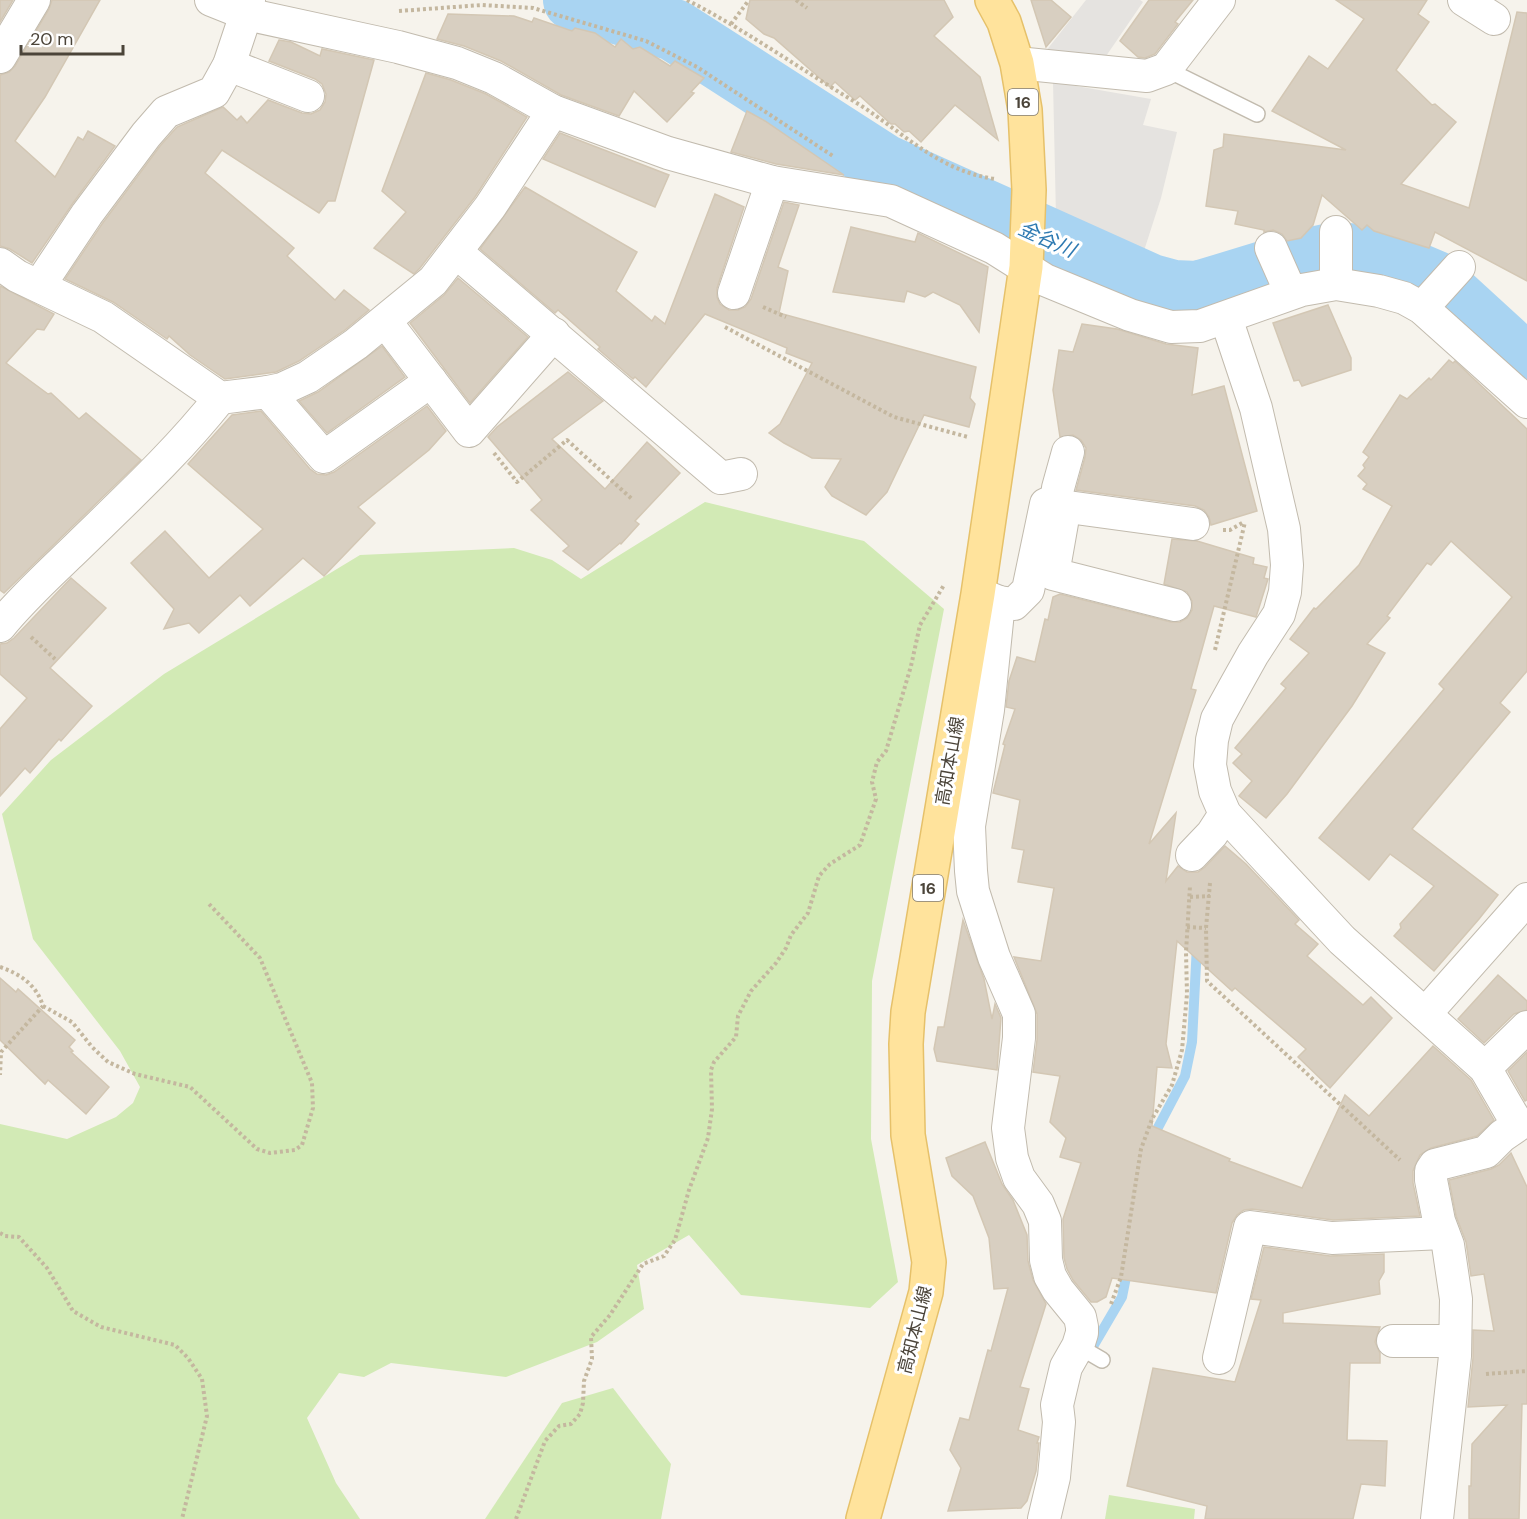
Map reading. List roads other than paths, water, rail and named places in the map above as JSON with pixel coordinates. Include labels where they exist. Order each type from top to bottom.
[{"type":"main road","name":"高知本山線","points":[[867,1516],[926,1292],[929,1262],[909,1135],[906,1044],[908,1012],[921,928],[986,586],[1001,441],[1027,260],[1028,151],[1025,110],[1017,63],[1004,22],[992,0]]},
{"type":"street","points":[[0,57],[34,0]]},
{"type":"street","points":[[211,0],[248,7],[457,63],[495,78],[553,111],[668,153],[772,182],[891,201],[994,248],[1027,260],[1045,280],[1130,315],[1171,327],[1200,326],[1226,318],[1289,289],[1336,278],[1425,304],[1527,402]]},
{"type":"street","points":[[1017,63],[1147,76],[1166,69],[1219,0]]},
{"type":"street","points":[[1464,0],[1494,19]]},
{"type":"street","points":[[248,7],[229,65],[214,92],[166,112],[87,214],[14,280],[103,317],[220,398],[282,389],[308,376],[348,350],[433,281],[490,207],[553,111]]},
{"type":"street","points":[[229,65],[308,96]]},
{"type":"street","points":[[734,293],[772,182]]},
{"type":"street","points":[[1336,232],[1336,278]]},
{"type":"street","points":[[1272,248],[1289,289]]},
{"type":"street","points":[[456,252],[721,478],[741,474]]},
{"type":"street","points":[[1425,304],[1459,267]]},
{"type":"street","points":[[1226,318],[1256,408],[1284,529],[1287,565],[1285,592],[1279,614],[1253,654],[1218,719],[1212,740],[1210,765],[1215,791],[1210,834],[1342,940],[1485,1068],[1522,1136],[1502,1136],[1486,1152],[1442,1162],[1435,1165],[1431,1171],[1443,1233],[1448,1245],[1456,1299],[1453,1377],[1437,1519]]},
{"type":"street","points":[[385,321],[469,431],[554,334]]},
{"type":"street","points":[[268,392],[324,457],[431,381]]},
{"type":"street","points":[[0,626],[24,599],[162,464],[197,427],[220,398]]},
{"type":"street","points":[[1068,452],[1058,488],[1056,506],[1062,523],[1053,574],[1174,605]]},
{"type":"street","points":[[986,586],[1014,604],[1028,590],[1046,504],[1193,524]]},
{"type":"street","points":[[986,586],[988,710],[969,826],[973,891],[994,957],[1019,1014],[1019,1038],[1008,1128],[1012,1158],[1019,1178],[1038,1204],[1045,1221],[1046,1260],[1050,1276],[1058,1290],[1080,1317],[1086,1347],[1066,1367],[1057,1405],[1059,1422],[1054,1476],[1044,1519]]},
{"type":"street","points":[[1425,1014],[1527,899]]},
{"type":"street","points":[[1485,1068],[1527,1027]]},
{"type":"street","points":[[1219,1358],[1250,1227],[1332,1238],[1443,1233]]},
{"type":"street","points":[[1393,1341],[1455,1341]]},
{"type":"lane","points":[[1166,69],[1257,114]]},
{"type":"waterway","name":"金谷川","points":[[574,0],[674,30],[884,165],[1151,285],[1173,291],[1198,292],[1326,255],[1348,254],[1368,257],[1434,281],[1527,366]]},
{"type":"waterway","points":[[1198,292],[1214,310]]},
{"type":"waterway","points":[[1152,1139],[1185,1076],[1192,1042],[1197,945]]},
{"type":"waterway","points":[[1088,1355],[1122,1297],[1128,1267]]}]
